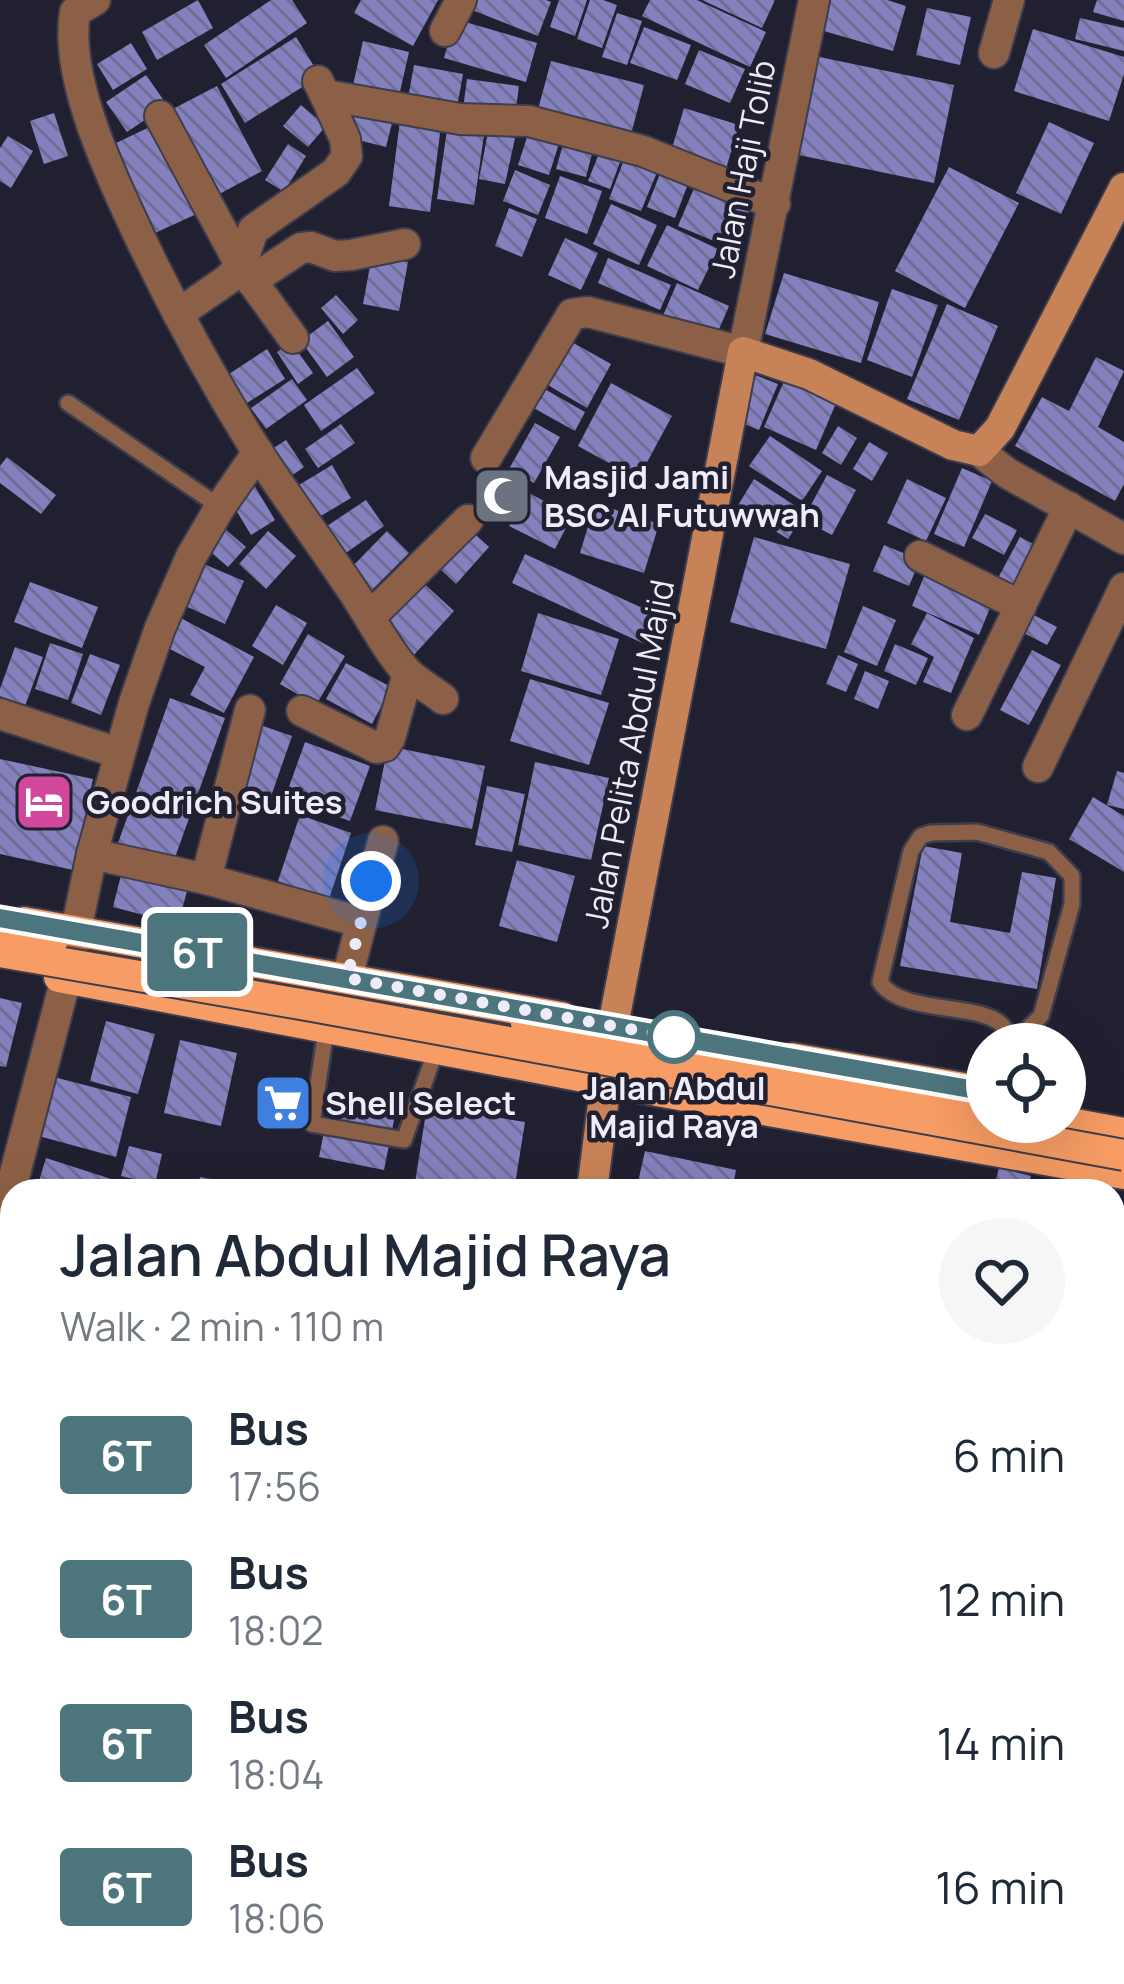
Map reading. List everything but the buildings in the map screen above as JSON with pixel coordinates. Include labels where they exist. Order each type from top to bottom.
[{"type":"main road","points":[[0,918],[966,1088]]},
{"type":"main road","points":[[0,931],[966,1104]]},
{"type":"main road","points":[[0,952],[1124,1155]]},
{"type":"main road","points":[[0,966],[606,1082],[1124,1174]]},
{"type":"main road","points":[[1086,1110],[1124,1116]]},
{"type":"main road","points":[[1086,1126],[1124,1133]]},
{"type":"street","points":[[95,0],[75,11],[73,25],[87,110],[110,173],[178,314],[258,452],[408,673],[443,699]]},
{"type":"street","points":[[446,31],[461,0]]},
{"type":"street","name":"Jalan Haji Tolib","points":[[743,352],[814,0]]},
{"type":"street","points":[[994,53],[1009,0]]},
{"type":"street","points":[[246,273],[253,230],[336,172],[347,156],[345,139],[321,88],[460,119],[529,121],[643,151],[775,204]]},
{"type":"street","points":[[160,116],[246,273],[292,338]]},
{"type":"street","points":[[979,452],[1000,428],[1124,188]]},
{"type":"street","points":[[178,314],[227,280],[301,248],[335,256],[405,244]]},
{"type":"street","points":[[486,458],[572,314],[588,312],[809,374],[953,445],[979,452],[1006,473],[1124,539]]},
{"type":"street","name":"Jalan Pelita Abdul Majid","points":[[606,1082],[743,352]]},
{"type":"street","points":[[6,1179],[13,1119],[66,978],[118,754],[160,628],[191,557],[258,452]]},
{"type":"street","points":[[968,715],[1069,507]]},
{"type":"street","points":[[371,616],[467,520]]},
{"type":"street","points":[[920,556],[1021,606]]},
{"type":"street","points":[[1038,767],[1124,588]]},
{"type":"street","points":[[302,711],[377,748],[385,746],[408,673]]},
{"type":"street","points":[[206,879],[250,710]]},
{"type":"street","points":[[0,714],[118,754]]},
{"type":"street","points":[[347,978],[383,841]]},
{"type":"street","points":[[92,854],[206,879],[360,922]]},
{"type":"street","points":[[594,1179],[606,1082]]},
{"type":"lane","points":[[68,403],[220,507]]},
{"type":"lane","points":[[977,832],[1049,851],[1072,876],[1072,904],[1041,1016],[1010,1044],[1001,1023],[907,1000],[887,992],[880,982],[911,851],[921,836],[977,832]]},
{"type":"lane","points":[[326,1030],[312,1124],[404,1141],[436,1050]]},
{"type":"bus line","name":"6T","points":[[0,918],[966,1088]]},
{"type":"place","name":"Masjid Jami BSC Al Futuwwah","points":[[502,496]]},
{"type":"place","name":"Goodrich Suites","points":[[44,802]]},
{"type":"place","name":"Jalan Abdul Majid Raya","points":[[674,1037]]},
{"type":"place","name":"Shell Select","points":[[283,1103]]},
{"type":"route","points":[[371,881],[347,978],[674,1037]]}]
